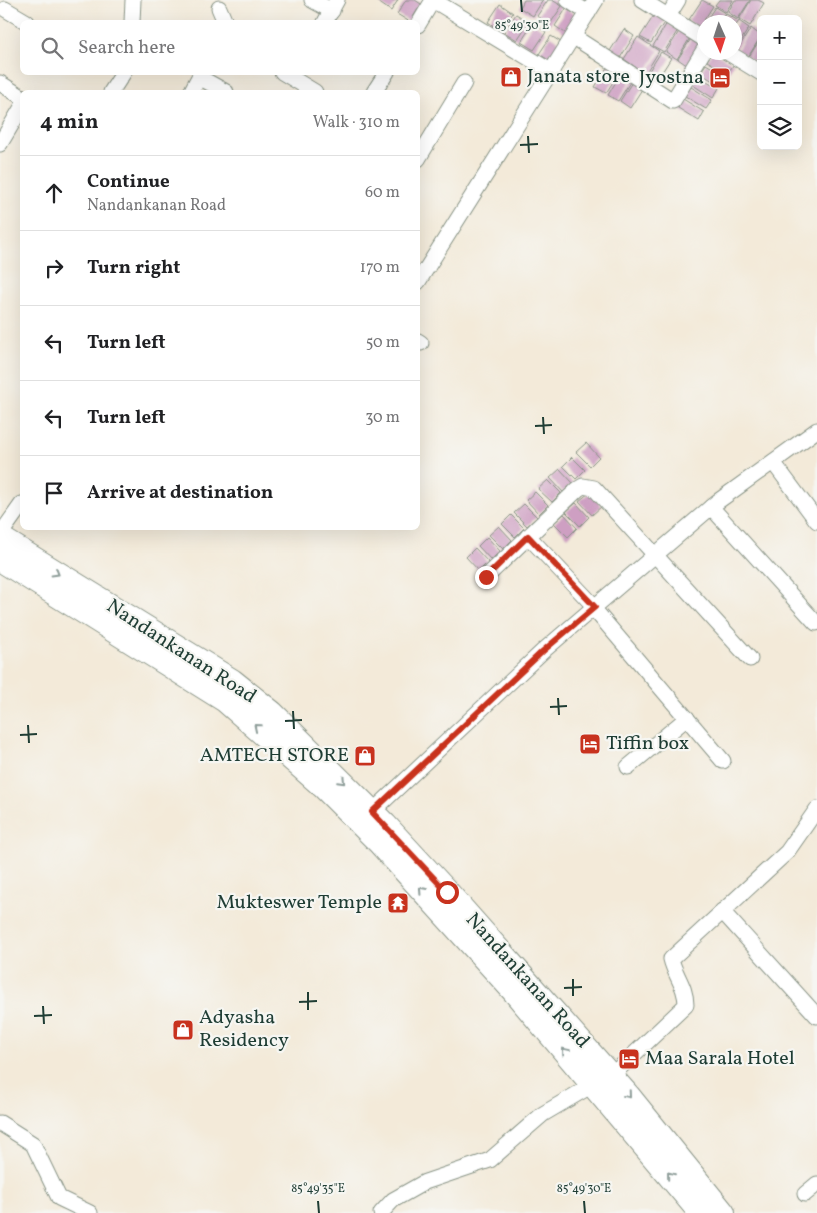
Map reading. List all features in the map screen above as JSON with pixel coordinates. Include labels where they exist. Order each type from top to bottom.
[{"type":"main road","name":"Nandankanan Road","points":[[0,537],[30,568],[224,700],[259,728],[324,787],[378,842],[514,991],[603,1080],[701,1213]]},
{"type":"main road","name":"Nandankanan Road","points":[[0,559],[30,568],[232,681],[272,713],[372,812],[453,899],[603,1080],[723,1213]]},
{"type":"street","points":[[132,20],[133,0]]},
{"type":"street","points":[[312,0],[331,11]]},
{"type":"street","points":[[420,22],[433,0],[456,6],[552,72]]},
{"type":"street","points":[[420,274],[423,261],[552,72],[592,6],[568,0]]},
{"type":"street","points":[[642,0],[697,35]]},
{"type":"street","points":[[668,16],[678,0]]},
{"type":"street","points":[[219,8],[224,20]]},
{"type":"street","points":[[5,9],[24,20]]},
{"type":"street","points":[[574,37],[673,100],[698,60]]},
{"type":"street","points":[[740,60],[757,71]]},
{"type":"street","points":[[112,90],[119,75]]},
{"type":"street","points":[[375,90],[385,75]]},
{"type":"street","points":[[192,90],[199,77],[222,90]]},
{"type":"street","points":[[290,80],[311,90]]},
{"type":"street","points":[[0,83],[20,96]]},
{"type":"street","points":[[420,156],[464,84]]},
{"type":"street","points":[[0,144],[20,110]]},
{"type":"street","points":[[372,812],[543,651],[655,557],[711,507],[817,430]]},
{"type":"street","points":[[773,462],[817,521]]},
{"type":"street","points":[[486,577],[578,488],[589,485],[594,488],[750,659]]},
{"type":"street","points":[[0,537],[20,507]]},
{"type":"street","points":[[711,507],[816,623]]},
{"type":"street","points":[[528,536],[594,608],[723,761]]},
{"type":"street","points":[[628,767],[687,718]]},
{"type":"street","points":[[380,1213],[393,1200],[425,1182],[490,1160],[543,1114],[603,1080],[686,1005],[682,982],[674,975],[671,959],[787,852],[817,809]]},
{"type":"street","points":[[722,911],[817,1016]]},
{"type":"street","points":[[0,1123],[33,1144],[59,1198],[90,1213]]},
{"type":"street","points":[[805,1194],[817,1184]]},
{"type":"building","points":[[379,0],[398,0],[391,11],[378,2]]},
{"type":"building","points":[[406,0],[415,0],[421,4],[411,20],[407,20],[397,14]]},
{"type":"building","points":[[524,0],[543,0],[533,16],[520,8]]},
{"type":"building","points":[[548,0],[552,0],[562,6],[550,24],[537,16]]},
{"type":"building","points":[[702,0],[713,6],[707,15],[697,15],[697,27],[688,21]]},
{"type":"building","points":[[719,0],[733,0],[726,12],[715,5]]},
{"type":"building","points":[[735,0],[750,0],[741,15],[732,15],[728,12]]},
{"type":"building","points":[[751,0],[758,0],[764,3],[750,26],[742,21],[742,15]]},
{"type":"building","points":[[500,4],[513,13],[501,31],[488,22]]},
{"type":"building","points":[[715,7],[725,13],[724,15],[710,15]]},
{"type":"building","points":[[566,9],[580,17],[568,35],[555,26]]},
{"type":"building","points":[[516,14],[529,22],[517,40],[504,32]]},
{"type":"building","points":[[655,14],[665,21],[651,43],[640,37]]},
{"type":"building","points":[[533,23],[546,32],[534,50],[521,42]]},
{"type":"building","points":[[667,23],[678,30],[664,52],[653,46]]},
{"type":"building","points":[[742,23],[749,28],[742,39]]},
{"type":"building","points":[[751,28],[757,33],[757,42],[748,57],[742,53],[742,42]]},
{"type":"building","points":[[624,29],[634,36],[620,58],[610,51]]},
{"type":"building","points":[[680,30],[691,36],[677,59],[666,52]]},
{"type":"building","points":[[551,36],[564,44],[552,62],[539,54]]},
{"type":"building","points":[[638,37],[659,51],[645,74],[624,59]]},
{"type":"building","points":[[692,37],[697,40],[697,52],[688,66],[678,59]]},
{"type":"building","points":[[757,44],[757,63],[748,58]]},
{"type":"building","points":[[661,52],[671,58],[657,80],[647,74]]},
{"type":"building","points":[[727,60],[734,64],[728,73],[707,61]]},
{"type":"building","points":[[609,64],[620,71],[606,93],[595,87]]},
{"type":"building","points":[[706,64],[727,77],[721,86],[700,73]]},
{"type":"building","points":[[622,72],[632,79],[618,101],[608,95]]},
{"type":"building","points":[[698,76],[719,88],[713,98],[693,85]]},
{"type":"building","points":[[634,79],[644,86],[630,108],[620,101]]},
{"type":"building","points":[[691,87],[712,100],[706,109],[685,96]]},
{"type":"building","points":[[683,99],[704,112],[699,121],[678,108]]},
{"type":"building","points":[[586,443],[599,457],[590,466],[576,452]]},
{"type":"building","points":[[572,457],[585,470],[576,479],[563,466]]},
{"type":"building","points":[[560,469],[573,483],[563,492],[550,478]]},
{"type":"building","points":[[548,480],[561,493],[552,502],[538,489]]},
{"type":"building","points":[[535,492],[548,505],[539,514],[526,500]]},
{"type":"building","points":[[589,493],[602,506],[592,515],[579,501]]},
{"type":"building","points":[[576,503],[589,517],[580,526],[566,512]]},
{"type":"building","points":[[524,504],[537,517],[527,526],[514,513]]},
{"type":"building","points":[[564,514],[577,528],[568,537],[554,523]]},
{"type":"building","points":[[511,515],[524,528],[515,537],[502,524]]},
{"type":"building","points":[[499,526],[512,540],[503,549],[489,535]]},
{"type":"building","points":[[487,537],[500,551],[491,560],[478,546]]},
{"type":"building","points":[[475,548],[488,562],[479,571],[466,557]]},
{"type":"place","name":"Janata store","points":[[511,77]]},
{"type":"place","name":"Jyostna","points":[[720,78]]},
{"type":"place","name":"Tiffin box","points":[[590,744]]},
{"type":"place","name":"AMTECH STORE","points":[[365,756]]},
{"type":"place","name":"Mukteswer Temple","points":[[398,903]]},
{"type":"place","name":"Adyasha Residency","points":[[183,1030]]},
{"type":"place","name":"Maa Sarala Hotel","points":[[629,1059]]},
{"type":"route","points":[[447,892],[372,812],[543,651],[595,607],[528,536],[486,577]]}]
